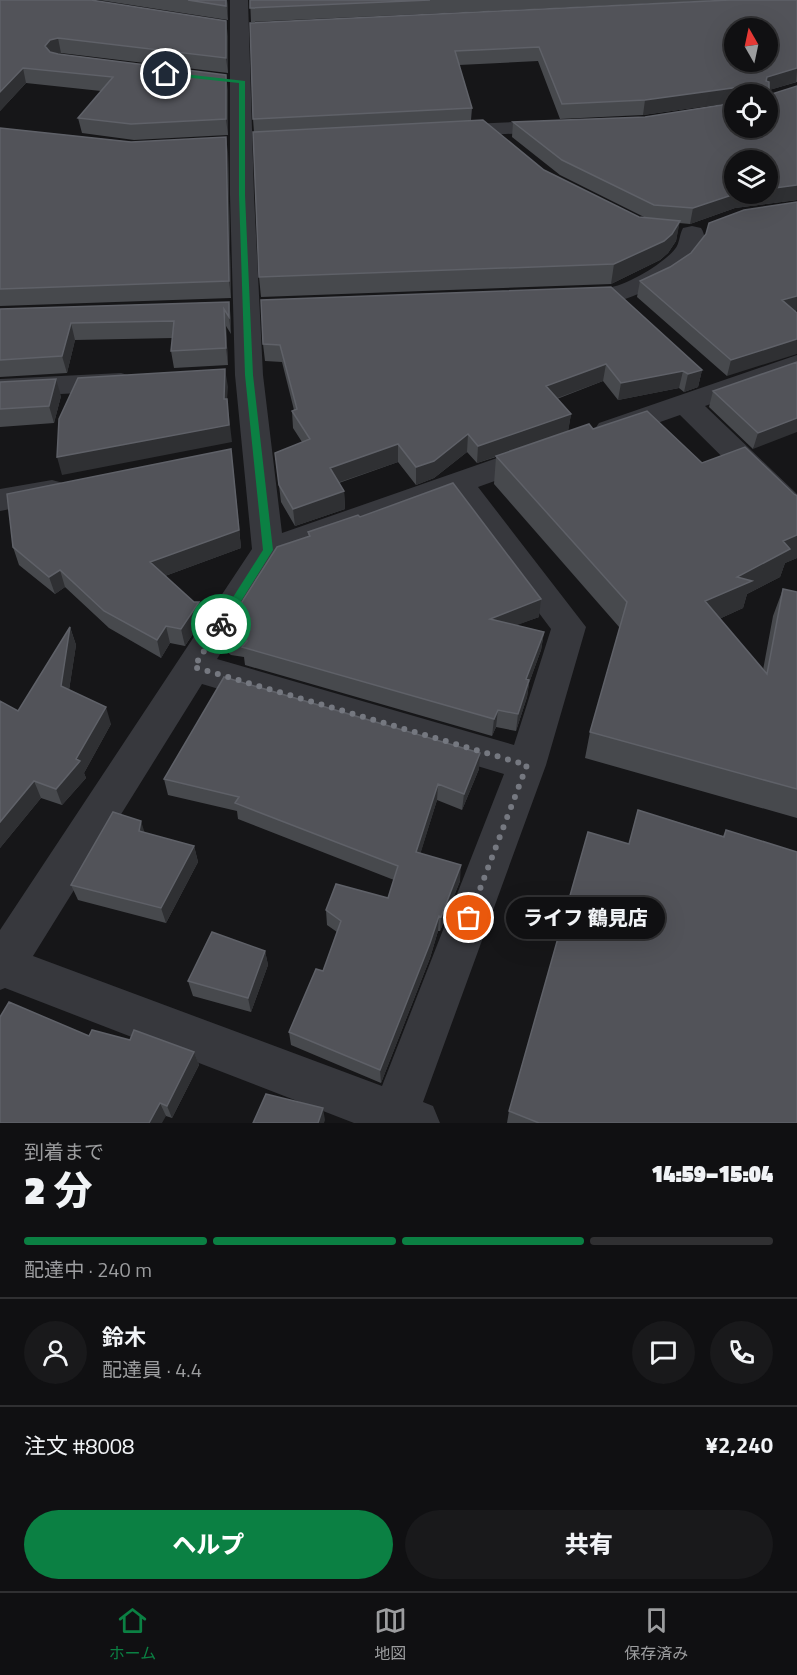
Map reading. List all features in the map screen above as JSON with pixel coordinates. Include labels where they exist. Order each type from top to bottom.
[{"type":"street","points":[[239,21],[230,81],[243,142],[242,195],[247,307],[239,375],[245,452],[268,550]]},
{"type":"street","points":[[434,132],[573,126]]},
{"type":"street","points":[[492,129],[494,136],[511,150]]},
{"type":"street","points":[[555,296],[624,302],[667,270],[689,249],[702,229],[666,233]]},
{"type":"street","points":[[458,483],[569,627],[527,765],[401,1120],[5,950],[194,667],[268,550],[684,403],[712,382],[797,364]]},
{"type":"street","points":[[0,388],[148,380]]},
{"type":"street","points":[[684,403],[792,500]]},
{"type":"street","points":[[0,500],[81,486]]},
{"type":"street","points":[[194,667],[527,765]]},
{"type":"building","points":[[0,0],[91,0],[226,21],[226,58],[58,38],[50,40],[45,46],[50,52],[58,54],[226,75],[226,119],[131,124],[78,118],[113,77],[23,68],[0,92]]},
{"type":"building","points":[[188,0],[226,0],[226,6]]},
{"type":"building","points":[[250,0],[430,0],[250,8]]},
{"type":"building","points":[[730,0],[797,0],[797,68],[767,77],[766,81],[769,84],[724,84],[724,89],[645,100],[562,104],[539,47],[455,51],[472,108],[253,119],[250,23]]},
{"type":"building","points":[[797,86],[797,185],[778,188],[778,150],[724,150],[724,198],[693,208],[654,205],[562,160],[513,122],[645,117],[724,105],[724,138],[778,138],[778,92]]},
{"type":"building","points":[[483,120],[544,170],[639,217],[680,221],[672,234],[664,241],[614,264],[259,277],[253,132]]},
{"type":"building","points":[[0,128],[131,142],[226,137],[229,281],[0,289]]},
{"type":"building","points":[[797,202],[797,296],[782,300],[797,313],[797,339],[731,360],[640,281],[670,267],[691,253],[706,234],[709,223],[744,210]]},
{"type":"building","points":[[611,287],[702,370],[688,374],[683,371],[621,383],[606,364],[546,386],[571,414],[478,446],[468,434],[434,461],[416,467],[398,444],[330,468],[344,491],[293,509],[279,485],[275,453],[310,439],[292,411],[297,409],[280,345],[263,344],[261,300]]},
{"type":"building","points":[[229,302],[229,317],[224,309],[226,348],[171,351],[174,321],[71,323],[62,356],[0,360],[0,309]]},
{"type":"building","points":[[797,362],[797,418],[758,433],[713,391]]},
{"type":"building","points":[[225,369],[224,399],[227,399],[229,425],[57,457],[59,419],[78,378]]},
{"type":"building","points":[[56,379],[49,406],[0,409],[0,382]]},
{"type":"building","points":[[647,411],[702,463],[745,447],[797,496],[797,535],[783,541],[790,549],[737,577],[752,581],[705,601],[767,674],[783,589],[797,592],[797,789],[590,732],[627,602],[496,456],[589,424],[593,429]]},
{"type":"building","points":[[231,449],[239,530],[150,562],[194,602],[199,602],[181,629],[166,626],[157,640],[104,611],[60,570],[49,577],[13,547],[7,494]]},
{"type":"building","points":[[453,483],[541,599],[490,619],[544,632],[526,679],[529,680],[518,714],[498,710],[494,719],[242,647],[247,641],[228,637],[222,633],[277,547],[310,536],[308,532],[358,515],[360,517]]},
{"type":"building","points":[[70,627],[61,686],[106,707],[76,759],[80,761],[56,789],[34,781],[0,822],[0,701],[18,711]]},
{"type":"building","points":[[224,677],[480,753],[464,794],[438,784],[416,852],[461,865],[380,1070],[289,1032],[316,969],[323,971],[341,921],[326,910],[336,884],[388,898],[398,866],[235,803],[239,797],[164,779]]},
{"type":"building","points":[[638,810],[724,837],[726,830],[797,852],[797,1123],[539,1123],[509,1111],[588,832],[629,844]]},
{"type":"building","points":[[113,812],[141,821],[139,831],[194,846],[161,908],[71,885]]},
{"type":"building","points":[[212,932],[265,951],[248,998],[188,981]]},
{"type":"building","points":[[9,1002],[89,1036],[92,1030],[130,1040],[134,1030],[194,1052],[167,1106],[160,1103],[149,1123],[0,1123],[0,1017]]},
{"type":"building","points":[[266,1094],[323,1108],[318,1123],[253,1123]]},
{"type":"way so far","points":[[221,624],[194,667],[527,765],[469,918]]},
{"type":"place","name":"ライフ 鶴見店","points":[[469,918]]},
{"type":"route","points":[[166,74],[229,82],[242,81],[242,195],[249,375],[268,550],[221,624]]}]
